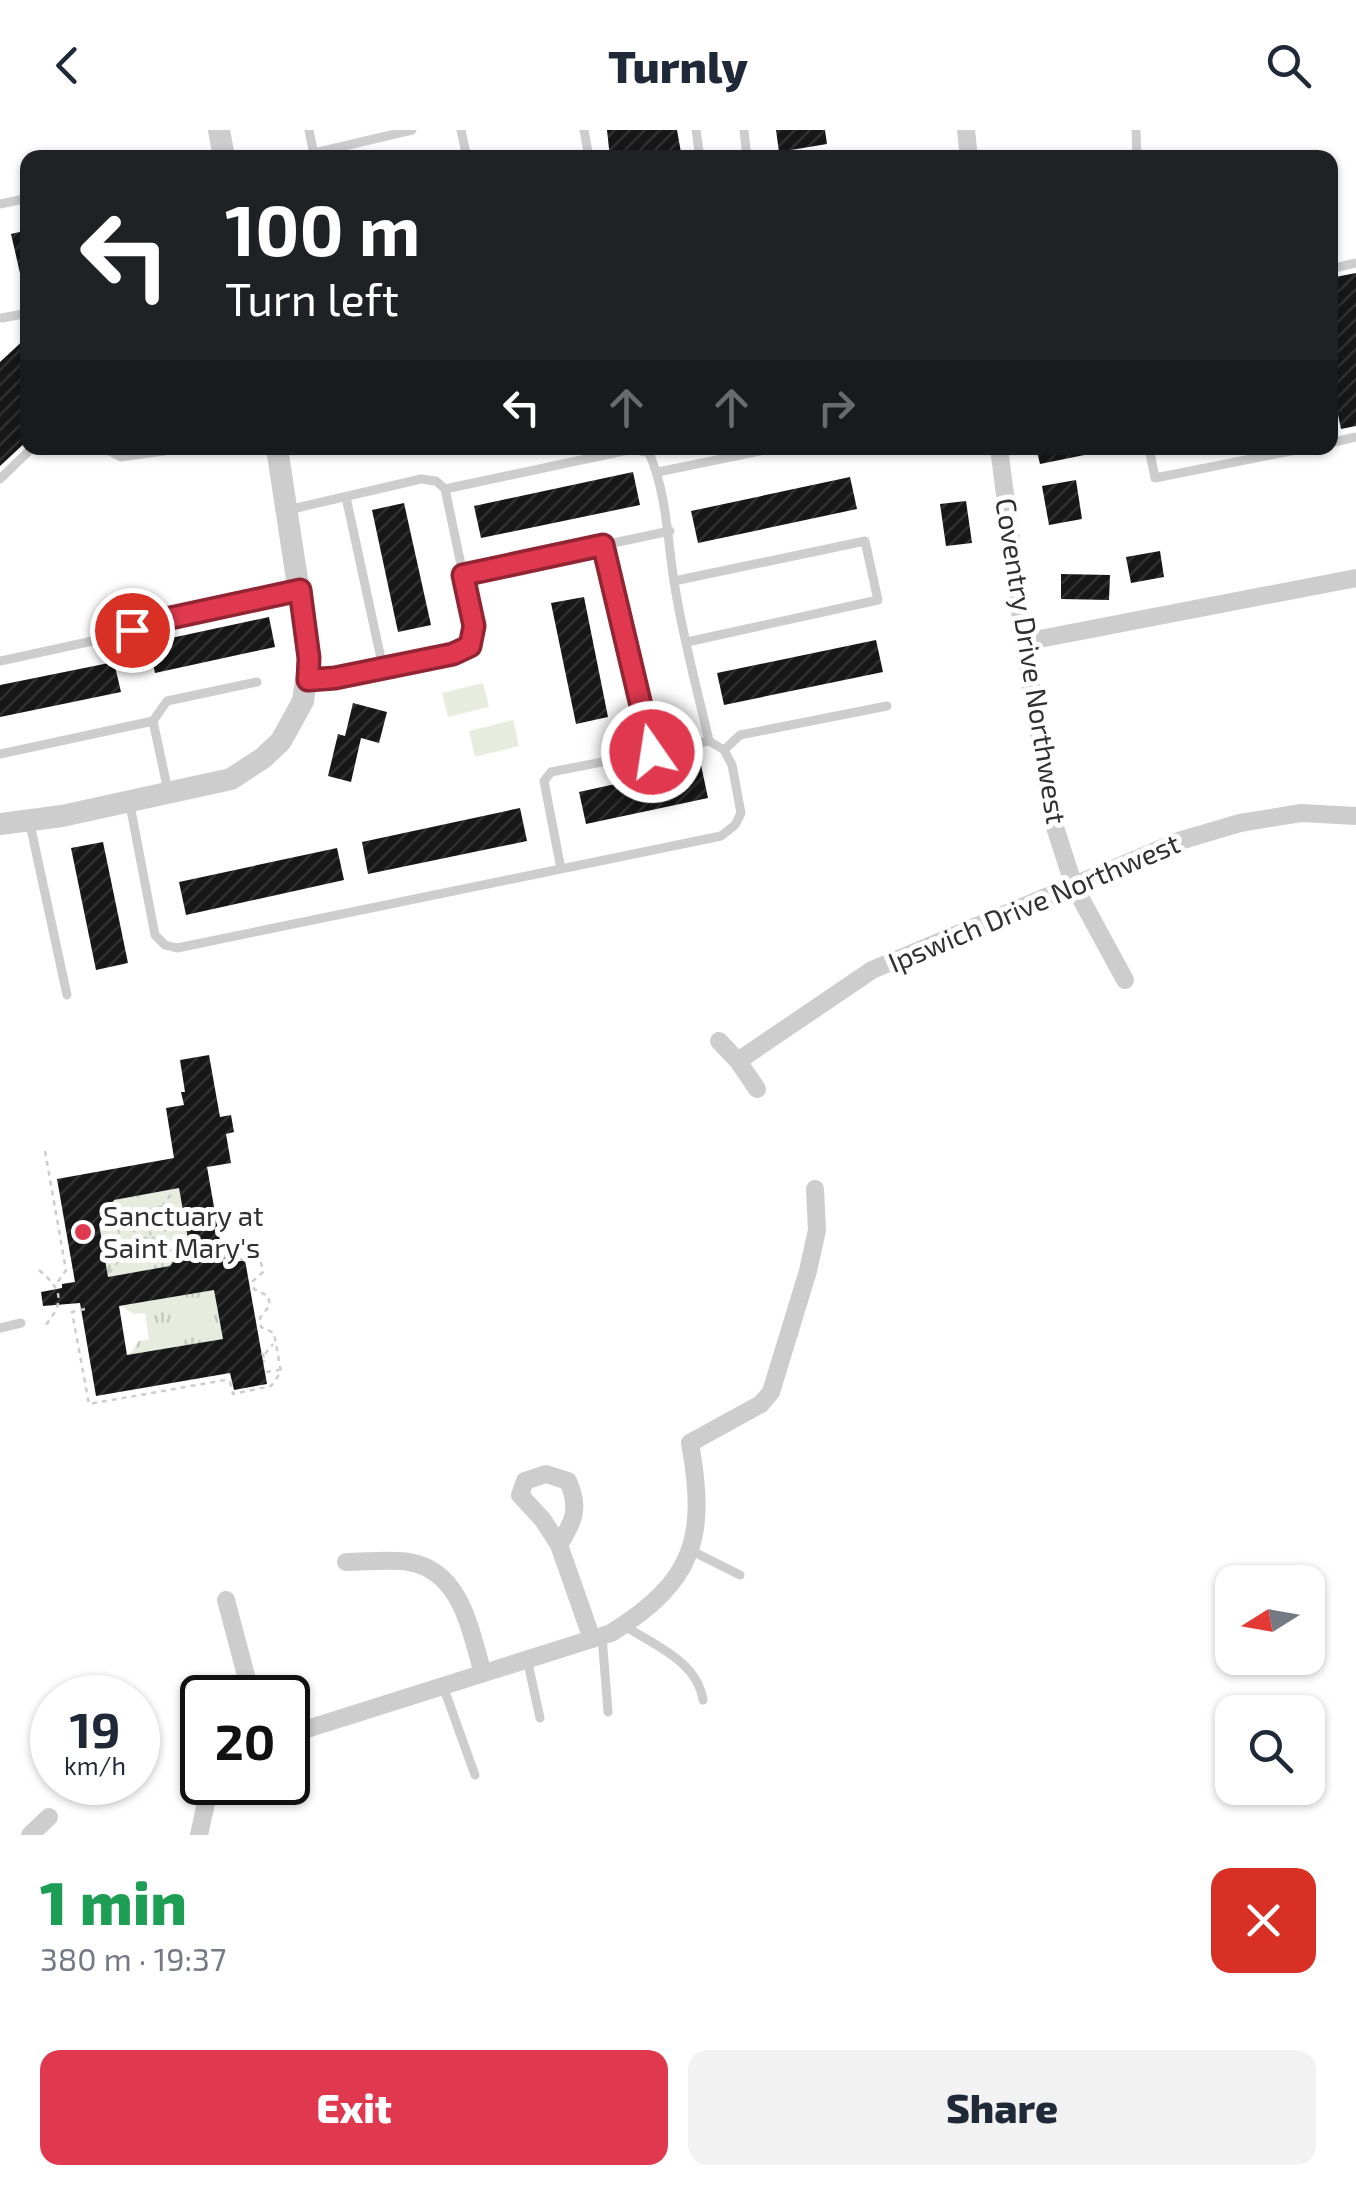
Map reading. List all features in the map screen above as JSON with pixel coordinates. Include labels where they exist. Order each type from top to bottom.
[{"type":"street","points":[[0,824],[129,802],[231,779],[263,758],[280,741],[302,702],[309,658],[278,455]]},
{"type":"street","name":"Coventry Drive Northwest","points":[[1000,455],[1052,818],[1074,886],[1124,980]]},
{"type":"street","points":[[1024,642],[1356,578]]},
{"type":"street","name":"Ipswich Drive Northwest","points":[[738,1061],[872,970],[1179,841],[1240,822],[1300,813],[1356,816]]},
{"type":"street","points":[[719,1041],[757,1089]]},
{"type":"street","points":[[310,1728],[597,1637],[649,1609],[685,1565],[697,1530],[699,1492],[690,1443],[762,1404],[770,1392],[811,1258],[817,1230],[815,1189]]},
{"type":"street","points":[[559,1545],[597,1637]]},
{"type":"street","points":[[346,1562],[406,1562],[429,1567],[459,1600],[484,1673]]},
{"type":"street","points":[[226,1600],[244,1675]]},
{"type":"street","points":[[199,1835],[206,1805]]},
{"type":"street","points":[[30,1835],[48,1816]]},
{"type":"lane","points":[[334,150],[412,130]]},
{"type":"lane","points":[[0,479],[25,455]]},
{"type":"lane","points":[[444,489],[605,455]]},
{"type":"lane","points":[[650,455],[658,472],[670,531],[674,581],[709,741]]},
{"type":"lane","points":[[658,472],[740,455]]},
{"type":"lane","points":[[1150,455],[1155,478],[1271,455]]},
{"type":"lane","points":[[288,510],[420,479],[436,480],[444,489],[474,626],[470,646],[453,654],[308,680]]},
{"type":"lane","points":[[346,496],[383,668]]},
{"type":"lane","points":[[463,575],[670,531]]},
{"type":"lane","points":[[674,581],[865,541],[878,600],[687,642]]},
{"type":"lane","points":[[603,545],[652,752]]},
{"type":"lane","points":[[0,661],[300,590]]},
{"type":"lane","points":[[0,754],[153,722],[167,701],[258,682]]},
{"type":"lane","points":[[724,750],[740,735],[886,706]]},
{"type":"lane","points":[[153,722],[168,794]]},
{"type":"lane","points":[[129,802],[156,935],[165,945],[177,948],[561,869],[721,836],[735,826],[741,812],[732,764],[724,750],[709,741],[551,772],[544,781],[561,869]]},
{"type":"lane","points":[[30,821],[66,995]]},
{"type":"lane","points":[[0,1328],[21,1323]]},
{"type":"lane","points":[[690,1550],[740,1575]]},
{"type":"lane","points":[[623,1625],[689,1668],[700,1684],[703,1700]]},
{"type":"lane","points":[[597,1637],[608,1712]]},
{"type":"lane","points":[[528,1659],[540,1718]]},
{"type":"lane","points":[[443,1686],[475,1775]]},
{"type":"path","points":[[45,1152],[66,1270],[55,1286]]},
{"type":"path","points":[[101,1206],[133,1226],[148,1223],[174,1191]]},
{"type":"path","points":[[116,1215],[161,1207]]},
{"type":"path","points":[[161,1207],[168,1248]]},
{"type":"path","points":[[116,1215],[123,1256]]},
{"type":"path","points":[[148,1223],[151,1236],[185,1259]]},
{"type":"path","points":[[133,1226],[136,1240]]},
{"type":"path","points":[[110,1272],[136,1240],[151,1236]]},
{"type":"path","points":[[123,1256],[168,1248]]},
{"type":"path","points":[[85,1309],[72,1312],[89,1404],[225,1380],[230,1382],[232,1394],[267,1388],[278,1380],[281,1370],[274,1333],[261,1326],[260,1318],[270,1305],[268,1296],[254,1289],[253,1280],[263,1272],[262,1262],[223,1256]]},
{"type":"path","points":[[38,1270],[55,1286],[58,1308],[45,1326]]},
{"type":"path","points":[[263,1361],[263,1354],[276,1341]]},
{"type":"path","points":[[266,1372],[281,1370]]},
{"type":"green space","points":[[483,683],[489,707],[448,717],[442,693]]},
{"type":"green space","points":[[513,720],[519,746],[475,757],[469,731]]},
{"type":"green space","points":[[179,1188],[191,1256],[184,1264],[108,1277],[96,1210],[102,1202]]},
{"type":"green space","points":[[214,1290],[223,1339],[129,1355],[139,1341],[149,1339],[145,1313],[134,1314],[121,1306]]},
{"type":"building","points":[[607,130],[677,130],[681,150],[609,150]]},
{"type":"building","points":[[776,130],[825,130],[827,144],[779,150]]},
{"type":"building","points":[[20,232],[20,273],[11,234]]},
{"type":"building","points":[[1356,273],[1356,426],[1341,429],[1338,415],[1338,276]]},
{"type":"building","points":[[20,343],[20,447],[0,466],[0,362]]},
{"type":"building","points":[[1038,455],[1084,455],[1040,464]]},
{"type":"building","points":[[633,472],[640,505],[481,538],[474,506]]},
{"type":"building","points":[[850,477],[857,509],[698,543],[691,511]]},
{"type":"building","points":[[1076,480],[1082,519],[1049,525],[1042,486]]},
{"type":"building","points":[[966,501],[972,543],[946,546],[940,504]]},
{"type":"building","points":[[404,503],[431,625],[398,632],[372,510]]},
{"type":"building","points":[[1160,551],[1164,577],[1131,583],[1126,557]]},
{"type":"building","points":[[1061,574],[1110,575],[1109,600],[1061,599]]},
{"type":"building","points":[[584,597],[608,717],[576,724],[551,603]]},
{"type":"building","points":[[269,617],[275,647],[155,673],[148,643]]},
{"type":"building","points":[[876,640],[883,672],[724,705],[717,673]]},
{"type":"building","points":[[114,662],[121,692],[0,717],[0,685]]},
{"type":"building","points":[[353,703],[387,712],[379,743],[361,738],[351,782],[328,776],[338,734],[345,736]]},
{"type":"building","points":[[701,765],[708,798],[586,824],[579,792]]},
{"type":"building","points":[[520,808],[527,841],[368,874],[362,842]]},
{"type":"building","points":[[103,842],[128,963],[96,970],[71,848]]},
{"type":"building","points":[[337,848],[344,880],[186,915],[179,882]]},
{"type":"building","name":"Sanctuary at Saint Mary's","points":[[209,1055],[220,1117],[231,1115],[234,1132],[226,1134],[231,1163],[207,1167],[223,1258],[230,1256],[231,1263],[245,1260],[267,1384],[234,1390],[230,1373],[96,1396],[80,1303],[43,1306],[41,1292],[75,1282],[57,1179],[174,1158],[166,1108],[184,1105],[180,1060]],"holes":[[[179,1188],[188,1239],[170,1266],[108,1277],[99,1224],[114,1200]],[[214,1290],[223,1339],[127,1355],[119,1306]]]},
{"type":"place","name":"Sanctuary at Saint Mary's","points":[[83,1232]]},
{"type":"route","points":[[132,630],[152,622],[300,590],[308,680],[335,678],[453,654],[470,646],[474,626],[463,575],[603,545],[652,752]]}]
